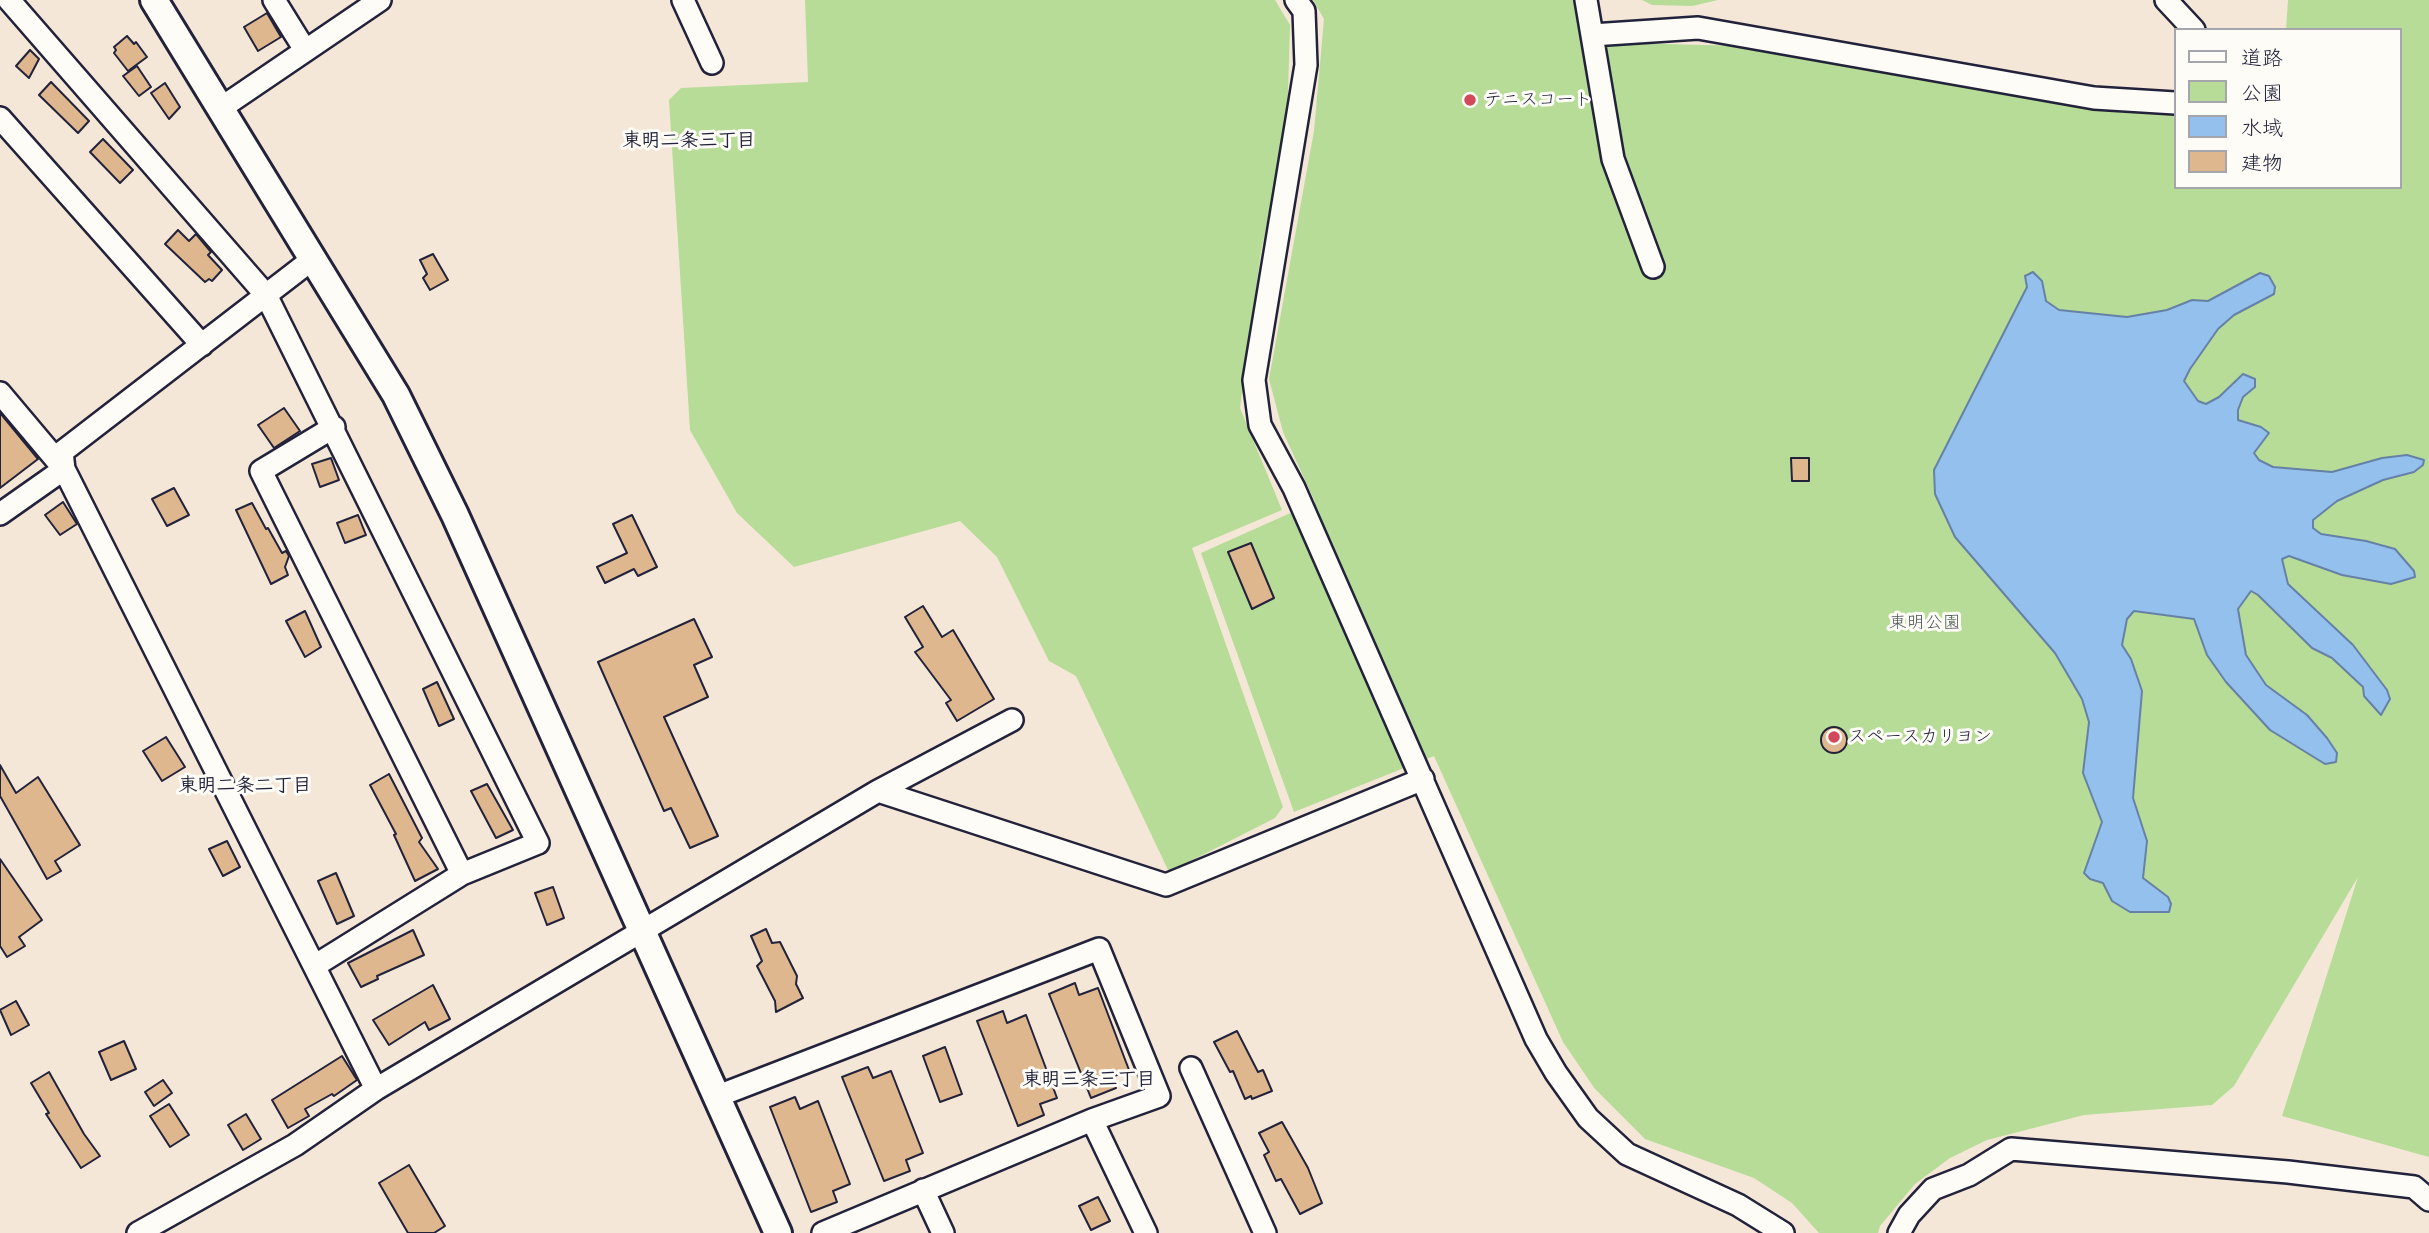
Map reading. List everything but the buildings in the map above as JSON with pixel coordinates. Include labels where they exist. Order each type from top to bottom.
[{"type":"street","points":[[9,0],[266,295],[334,427],[538,843],[462,874],[316,965]]},
{"type":"street","points":[[154,0],[396,396],[455,515],[778,1233]]},
{"type":"street","points":[[274,0],[305,50]]},
{"type":"street","points":[[221,108],[380,0]]},
{"type":"street","points":[[682,0],[712,63]]},
{"type":"street","points":[[1296,0],[1304,11],[1306,65],[1254,380],[1261,425],[1294,488],[1536,1039],[1588,1118],[1627,1154],[1738,1205],[1783,1233]]},
{"type":"street","points":[[1587,0],[1613,159],[1653,267]]},
{"type":"street","points":[[2166,0],[2192,28]]},
{"type":"street","points":[[1592,35],[1698,28],[2094,98],[2174,103]]},
{"type":"street","points":[[0,118],[202,345]]},
{"type":"street","points":[[64,469],[62,452],[314,258]]},
{"type":"street","points":[[0,393],[64,469],[376,1088]]},
{"type":"street","points":[[334,427],[261,471],[462,874]]},
{"type":"street","points":[[0,514],[64,469]]},
{"type":"street","points":[[138,1233],[295,1145],[376,1088],[643,933],[878,791],[1012,720]]},
{"type":"street","points":[[878,791],[1166,885],[1423,779]]},
{"type":"street","points":[[718,1096],[1099,949],[1159,1096],[1092,1120],[823,1233]]},
{"type":"street","points":[[1191,1068],[1265,1233]]},
{"type":"street","points":[[1092,1120],[1146,1233]]},
{"type":"street","points":[[1899,1233],[1909,1215],[1933,1189],[1969,1175],[2011,1149],[2288,1172],[2401,1185],[2414,1187],[2429,1200]]},
{"type":"street","points":[[923,1190],[943,1233]]},
{"type":"green space","points":[[805,0],[1275,0],[1290,25],[1287,125],[1261,252],[1240,408],[1282,510],[1192,548],[1283,807],[1275,818],[1169,872],[1076,676],[1049,661],[997,557],[960,521],[794,567],[737,513],[690,430],[669,100],[681,88],[808,82]]},
{"type":"green space","name":"東明公園","points":[[1313,0],[1578,0],[1585,42],[1744,46],[2174,112],[2174,189],[2401,189],[2401,28],[2286,28],[2288,0],[2429,0],[2429,1157],[2282,1116],[2358,877],[2234,1086],[2212,1105],[2084,1115],[1987,1140],[1950,1158],[1915,1184],[1880,1226],[1878,1233],[1819,1233],[1792,1203],[1754,1178],[1645,1139],[1595,1089],[1563,1042],[1434,756],[1294,812],[1201,553],[1315,502],[1283,432],[1269,379],[1314,131],[1324,19]]},
{"type":"green space","points":[[1642,0],[1718,0],[1692,6],[1652,5]]},
{"type":"water","points":[[2033,272],[2042,281],[2046,301],[2059,310],[2127,317],[2167,310],[2192,300],[2208,301],[2260,273],[2269,276],[2275,287],[2274,294],[2234,315],[2218,329],[2190,369],[2184,381],[2198,401],[2206,404],[2219,397],[2243,374],[2255,379],[2255,387],[2243,397],[2238,410],[2238,420],[2261,427],[2269,433],[2254,453],[2259,460],[2273,467],[2332,472],[2382,458],[2407,455],[2424,460],[2423,465],[2414,472],[2383,480],[2337,501],[2313,520],[2313,528],[2321,534],[2395,549],[2414,571],[2415,577],[2391,584],[2342,575],[2289,556],[2282,559],[2288,584],[2353,645],[2387,690],[2390,699],[2381,715],[2364,696],[2363,687],[2332,658],[2312,648],[2258,595],[2251,591],[2238,609],[2246,655],[2266,685],[2307,715],[2327,738],[2337,753],[2336,762],[2325,764],[2270,730],[2226,682],[2207,655],[2194,619],[2134,611],[2127,619],[2122,645],[2131,659],[2142,691],[2133,798],[2147,841],[2143,878],[2168,897],[2171,904],[2169,912],[2130,912],[2112,901],[2103,883],[2090,879],[2084,873],[2102,822],[2083,773],[2089,722],[2082,699],[2055,653],[1955,537],[1935,494],[1934,470],[2027,287],[2025,276]]},
{"type":"place","name":"テニスコート","points":[[1470,100]]},
{"type":"place","name":"スペースカリヨン","points":[[1834,737]]},
{"type":"district","name":"東明二条三丁目","points":[[689,141]]},
{"type":"district","name":"東明二条二丁目","points":[[245,786]]},
{"type":"district","name":"東明三条三丁目","points":[[1089,1080]]}]
